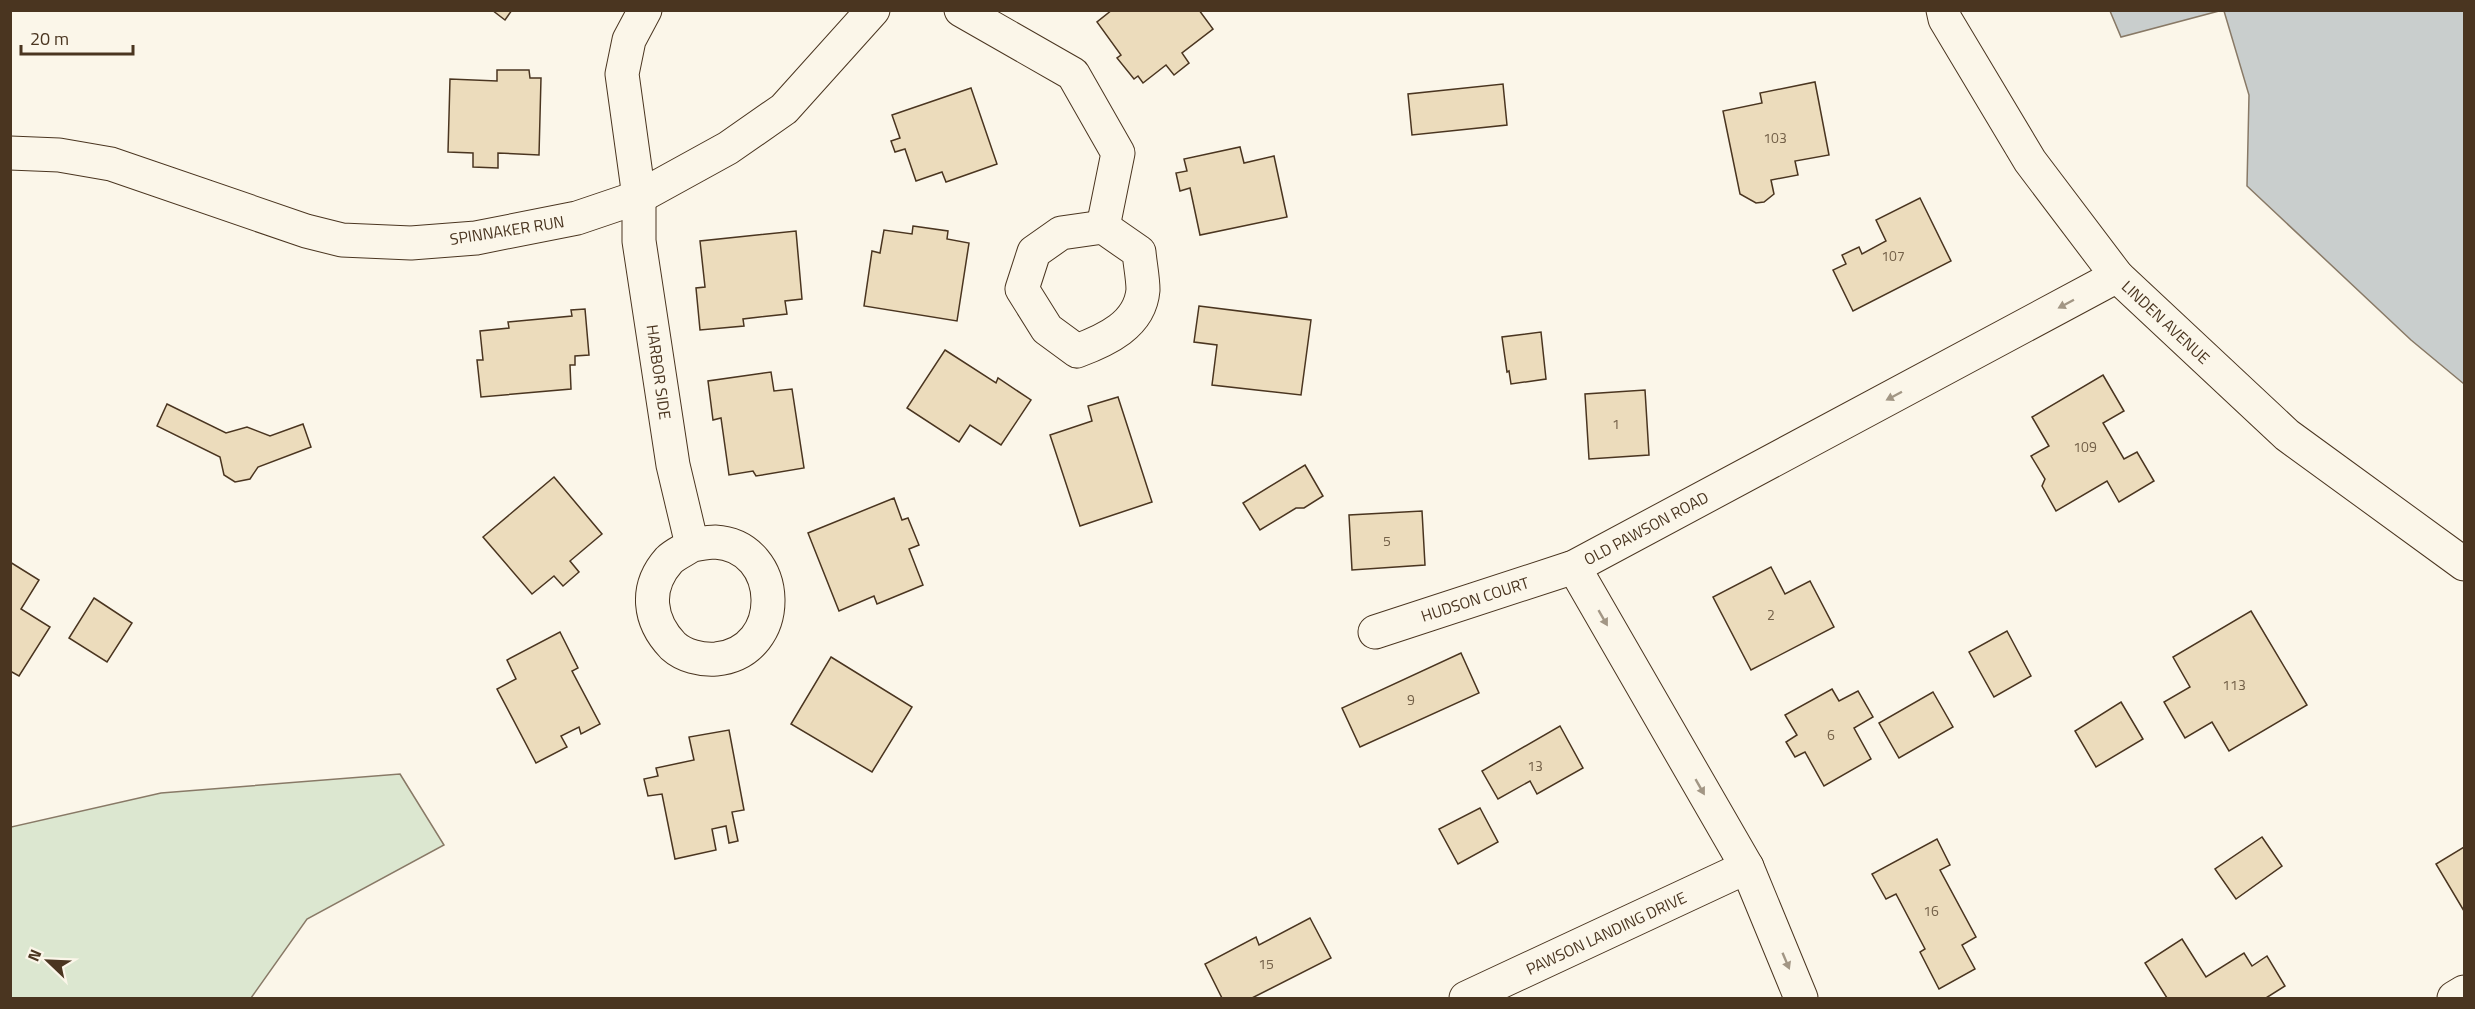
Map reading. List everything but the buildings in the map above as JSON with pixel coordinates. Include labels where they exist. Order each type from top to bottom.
[{"type":"street","name":"HARBOR SIDE","points":[[645,10],[629,40],[622,74],[639,197],[639,241],[673,465],[692,545]]},
{"type":"street","name":"SPINNAKER RUN","points":[[10,153],[59,155],[111,164],[306,231],[342,240],[411,243],[476,238],[577,218],[639,197],[728,148],[784,109],[873,10]]},
{"type":"street","points":[[961,10],[1073,74],[1118,153],[1103,227]]},
{"type":"street","name":"LINDEN AVENUE","points":[[1943,10],[1945,19],[2030,161],[2117,276],[2287,435],[2464,564]]},
{"type":"street","name":"OLD PAWSON ROAD","points":[[1802,999],[1746,867],[1574,567],[2117,276]]},
{"type":"street","name":"HUDSON COURT","points":[[1375,632],[1574,567]]},
{"type":"street","name":"PAWSON LANDING DRIVE","points":[[1466,999],[1746,867]]},
{"type":"street","points":[[2454,999],[2464,992]]},
{"type":"green space","points":[[400,774],[444,845],[307,919],[251,998],[11,998],[11,827],[161,793]]},
{"type":"shaded area","points":[[2110,11],[2219,11],[2121,37]]},
{"type":"shaded area","points":[[2224,11],[2464,11],[2464,384],[2411,340],[2247,186],[2249,95]]}]
